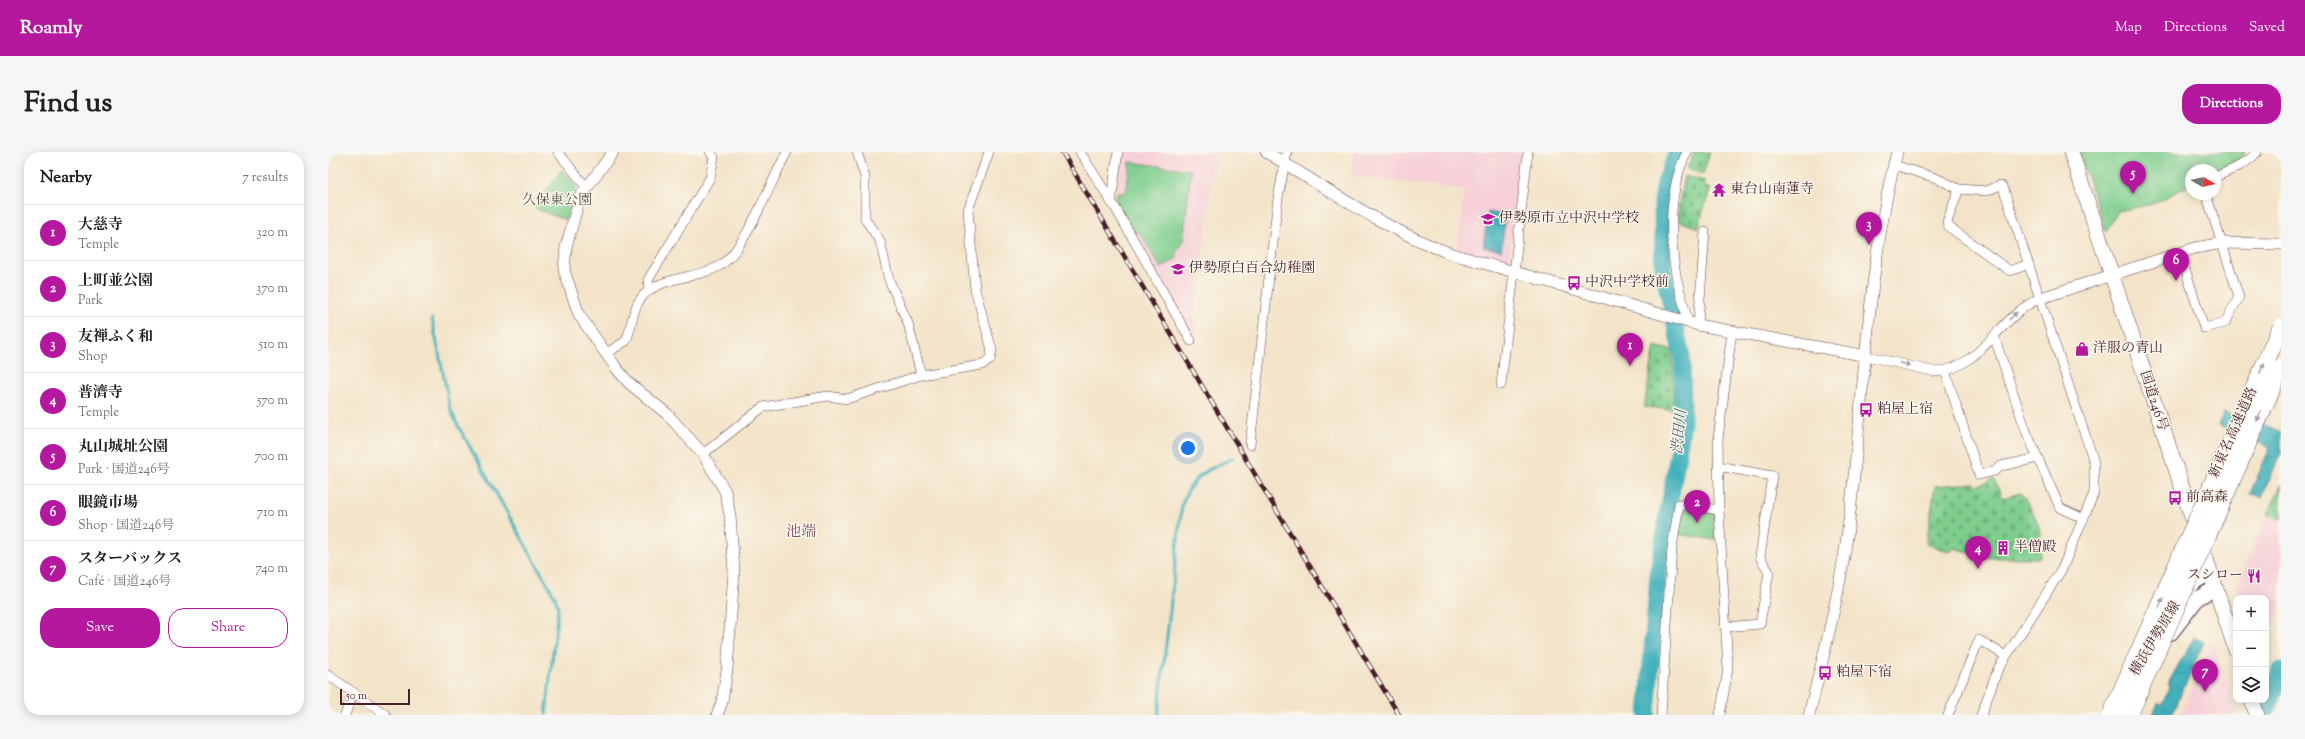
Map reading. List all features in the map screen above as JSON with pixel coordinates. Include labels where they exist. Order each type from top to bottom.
[{"type":"highway","name":"国道246号","points":[[2071,152],[2233,641]]},
{"type":"highway","name":"新東名高速道路","points":[[2111,715],[2281,326]]},
{"type":"highway","name":"新東名高速道路","points":[[2128,715],[2281,368]]},
{"type":"main road","name":"横浜伊勢原線","points":[[2115,715],[2138,665],[2171,610],[2193,582],[2210,573]]},
{"type":"main road","name":"横浜伊勢原線","points":[[2128,715],[2148,670],[2180,619],[2198,598],[2215,588]]},
{"type":"street","points":[[558,152],[586,187]]},
{"type":"street","points":[[613,152],[586,187],[571,226],[564,259],[564,270],[579,315],[606,354],[629,383],[660,406],[703,454],[725,491],[733,548],[733,595],[727,670],[722,702],[717,715]]},
{"type":"street","points":[[649,290],[648,280],[710,178],[714,157],[710,152]]},
{"type":"street","points":[[606,354],[626,341],[632,315],[638,302],[649,290],[714,268],[726,262],[744,237],[787,152]]},
{"type":"street","points":[[857,152],[865,177],[866,219],[880,241],[889,280],[908,323],[921,375]]},
{"type":"street","points":[[703,454],[763,407],[828,396],[846,399],[921,375],[982,365],[990,360],[992,350],[975,289],[968,210],[988,152]]},
{"type":"street","points":[[1080,152],[1112,202],[1191,341]]},
{"type":"street","points":[[1112,202],[1118,152]]},
{"type":"street","points":[[1266,152],[1397,229],[1431,246],[1514,273],[1690,323],[1866,356],[1936,372],[1945,371],[1972,358],[2014,314],[2028,303],[2041,298],[2180,252],[2223,243],[2281,244]]},
{"type":"street","points":[[1250,445],[1278,198],[1287,152]]},
{"type":"street","points":[[1501,385],[1528,152]]},
{"type":"street","points":[[1687,152],[1678,174],[1672,201],[1676,275],[1690,323]]},
{"type":"street","points":[[1809,715],[1844,557],[1866,356],[1883,220],[1897,152]]},
{"type":"street","points":[[2221,174],[2250,160],[2257,152]]},
{"type":"street","points":[[1894,165],[1936,178],[1959,189],[1987,191],[2000,185],[2003,187],[2041,298],[2094,462],[2095,487],[2084,519],[2062,570],[1998,669],[1981,715]]},
{"type":"street","points":[[1959,189],[1947,222],[1949,226],[2010,271],[2029,264]]},
{"type":"street","points":[[2180,252],[2204,328],[2225,323],[2239,297],[2208,200]]},
{"type":"street","points":[[1690,323],[1706,232]]},
{"type":"street","points":[[1720,715],[1728,669],[1719,510],[1718,439],[1732,332]]},
{"type":"street","points":[[1994,336],[2026,431],[2060,508],[2084,519]]},
{"type":"street","points":[[1945,371],[1979,475],[1994,471],[2001,466],[2038,458]]},
{"type":"street","points":[[1718,466],[1772,476],[1760,557],[1769,572],[1760,624],[1726,627]]},
{"type":"street","points":[[1661,715],[1672,548],[1679,504],[1719,510]]},
{"type":"street","points":[[1948,715],[1979,640],[2006,656]]},
{"type":"street","points":[[328,675],[386,715]]},
{"type":"street","points":[[344,715],[353,693]]},
{"type":"shaded area","name":"伊勢原白百合幼稚園","points":[[1122,152],[1215,152],[1193,337],[1116,204]]},
{"type":"shaded area","name":"伊勢原市立中沢中学校","points":[[1354,152],[1521,152],[1510,258],[1503,262],[1457,248],[1465,190],[1352,176]]},
{"type":"shaded area","points":[[2268,514],[2281,519],[2281,602],[2269,640],[2269,595],[2239,595],[2236,587]]},
{"type":"shaded area","points":[[2213,641],[2238,715],[2180,715]]},
{"type":"green space","points":[[1694,152],[1710,152],[1703,174],[1687,169]]},
{"type":"green space","points":[[2079,152],[2245,152],[2239,159],[2221,169],[2221,164],[2185,164],[2185,187],[2153,204],[2118,211],[2106,232]]},
{"type":"green space","points":[[1130,162],[1191,170],[1183,242],[1176,252],[1177,258],[1161,268],[1139,232],[1131,231],[1116,204],[1117,192],[1126,193]]},
{"type":"green space","name":"久保東公園","points":[[562,170],[576,186],[566,220],[536,209],[535,205]]},
{"type":"green space","points":[[1684,176],[1705,181],[1703,186],[1710,189],[1698,228],[1679,221],[1679,206]]},
{"type":"green space","points":[[1655,346],[1672,350],[1674,410],[1644,407]]},
{"type":"green space","points":[[1994,479],[2002,498],[2021,493],[2031,509],[2040,531],[2040,558],[1990,558],[1953,548],[1951,552],[1926,544],[1935,486],[1975,483],[1976,486]]},
{"type":"green space","points":[[2281,485],[2281,519],[2268,514]]},
{"type":"green space","points":[[1684,507],[1715,513],[1716,540],[1677,534],[1681,511]]},
{"type":"water","points":[[1488,212],[1506,215],[1501,250],[1483,247]]},
{"type":"water","points":[[2224,412],[2246,422],[2249,418],[2281,432],[2281,453],[2261,498],[2250,493],[2270,448],[2218,425]]},
{"type":"water","points":[[2194,637],[2204,642],[2172,715],[2153,714],[2158,703],[2162,704],[2170,687],[2167,685]]},
{"type":"waterway","name":"渋田川","points":[[1647,715],[1658,574],[1683,423],[1682,357],[1663,270],[1662,201],[1665,183],[1677,152]]},
{"type":"waterway","points":[[432,319],[450,408],[457,424],[555,597],[558,608],[546,715]]},
{"type":"waterway","points":[[1158,715],[1182,504],[1186,494],[1196,480],[1208,470],[1233,458]]},
{"type":"waterway","points":[[2266,715],[2281,670]]},
{"type":"railway","points":[[1062,152],[1399,715]]},
{"type":"place","name":"東台山南蓮寺","points":[[1719,190]]},
{"type":"place","name":"丸山城址公園","points":[[2133,194]]},
{"type":"place","name":"伊勢原市立中沢中学校","points":[[1488,219]]},
{"type":"place","name":"友禅ふく和","points":[[1869,245]]},
{"type":"place","name":"伊勢原白百合幼稚園","points":[[1178,269]]},
{"type":"place","name":"眼鏡市場","points":[[2176,281]]},
{"type":"place","name":"中沢中学校前","points":[[1574,283]]},
{"type":"place","name":"洋服の青山","points":[[2082,349]]},
{"type":"place","name":"大慈寺","points":[[1630,366]]},
{"type":"place","name":"粕屋上宿","points":[[1866,410]]},
{"type":"place","name":"前高森","points":[[2175,498]]},
{"type":"place","name":"上町並公園","points":[[1697,523]]},
{"type":"place","name":"半僧殿","points":[[2003,548]]},
{"type":"place","name":"普濟寺","points":[[1978,569]]},
{"type":"place","name":"スシロー","points":[[2254,576]]},
{"type":"place","name":"粕屋下宿","points":[[1825,673]]},
{"type":"place","name":"スターバックス","points":[[2205,692]]},
{"type":"district","name":"池端","points":[[801,532]]}]
